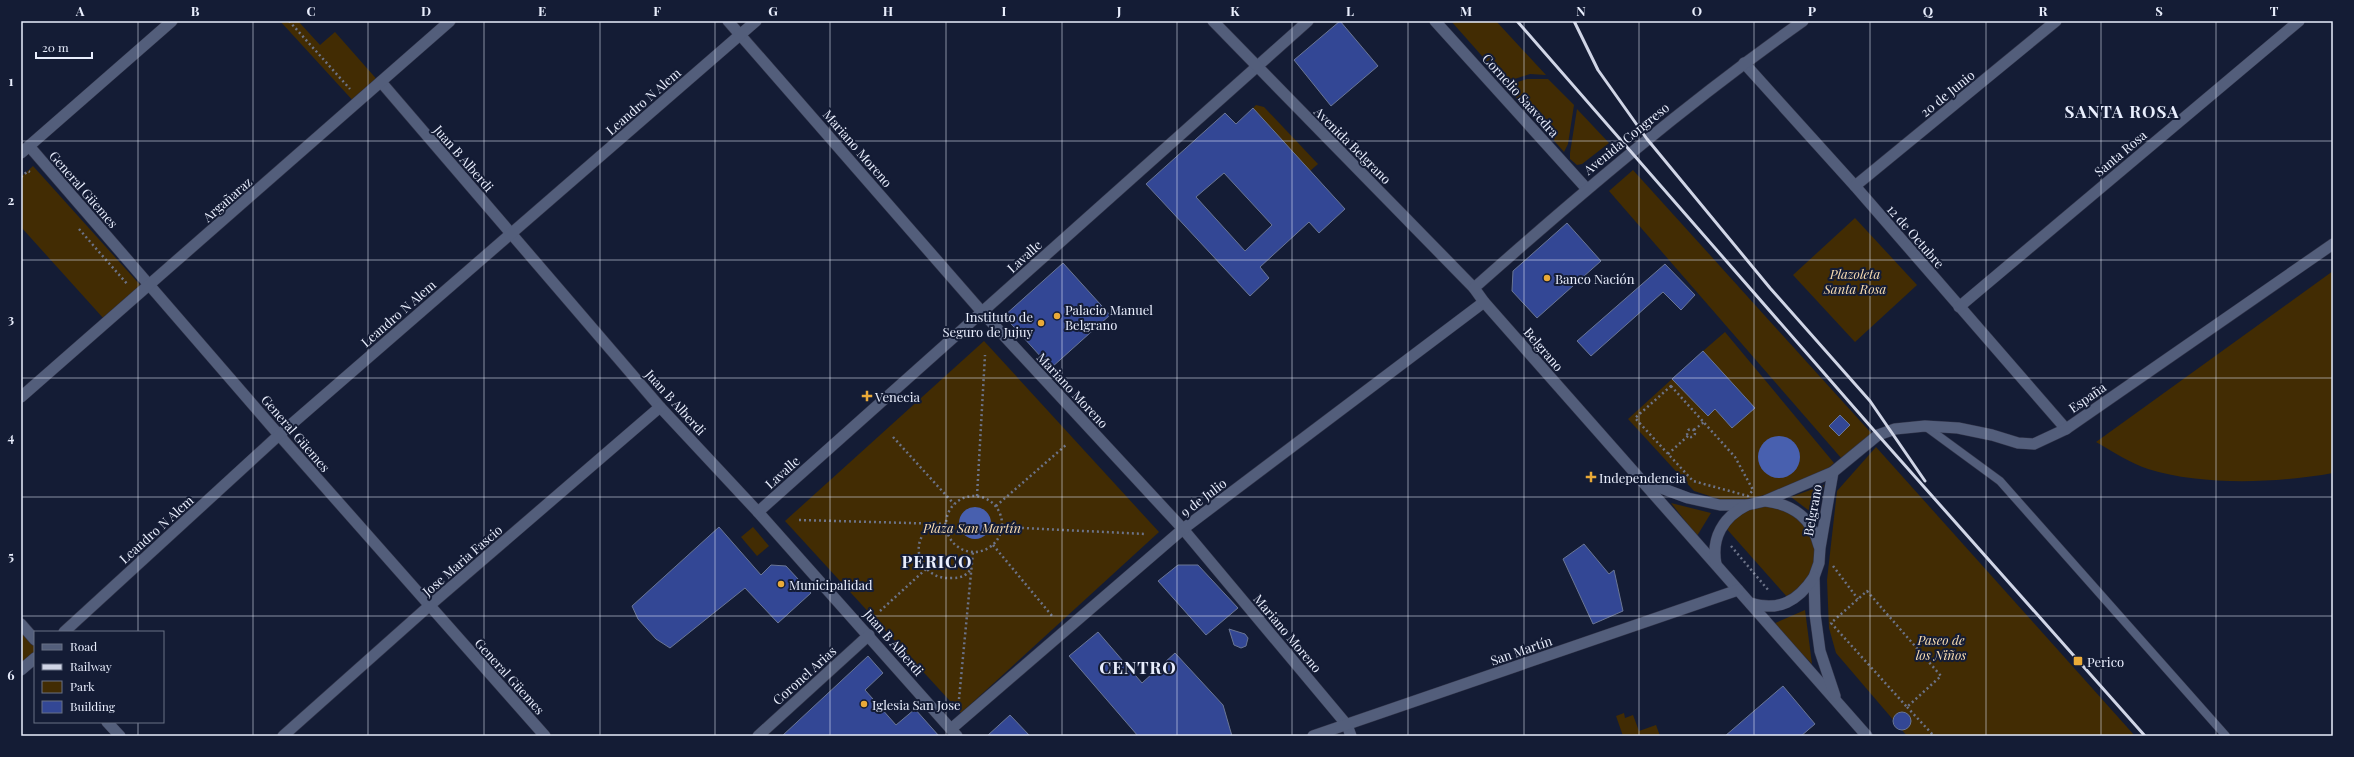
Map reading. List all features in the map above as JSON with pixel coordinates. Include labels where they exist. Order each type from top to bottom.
[{"type":"street","points":[[25,150],[172,21]]},
{"type":"street","name":"Argañaraz","points":[[21,397],[150,286],[450,21]]},
{"type":"street","name":"Mariano Moreno","points":[[728,21],[982,312],[1183,529],[1349,731]]},
{"type":"street","name":"Leandro N Alem","points":[[65,631],[279,435],[756,21]]},
{"type":"street","name":"Avenida Belgrano","points":[[1213,21],[1474,288]]},
{"type":"street","name":"Lavalle","points":[[758,512],[1308,21]]},
{"type":"street","name":"Cornelio Saavedra","points":[[1435,21],[1586,188]]},
{"type":"street","name":"Avenida Congreso","points":[[1474,288],[1586,188],[1744,63],[1803,21]]},
{"type":"street","name":"20 de Junio","points":[[1855,186],[2056,21]]},
{"type":"street","name":"Santa Rosa","points":[[1959,307],[2299,21]]},
{"type":"street","name":"12 de Octubre","points":[[1744,63],[1855,186],[2066,429]]},
{"type":"street","name":"Juan B Alberdi","points":[[381,82],[660,407],[758,512],[954,732]]},
{"type":"street","name":"General Güemes","points":[[25,150],[150,286],[429,606],[545,736]]},
{"type":"street","name":"España","points":[[1833,472],[1878,435],[1895,429],[1925,426],[1958,428],[1992,434],[2018,443],[2034,444],[2066,429],[2333,244]]},
{"type":"street","name":"Belgrano","points":[[1474,288],[1484,302],[1867,736]]},
{"type":"street","name":"9 de Julio","points":[[954,732],[1183,529],[1484,302]]},
{"type":"street","name":"Jose Maria Fascio","points":[[283,736],[429,606],[660,407]]},
{"type":"street","name":"Belgrano","points":[[1642,481],[1688,498],[1720,505],[1747,505],[1765,501],[1833,472]]},
{"type":"street","name":"Belgrano","points":[[1833,472],[1820,548],[1819,563],[1814,577],[1815,614],[1820,651],[1838,702]]},
{"type":"street","points":[[1765,501],[1781,503],[1796,510],[1808,520],[1816,533],[1820,548]]},
{"type":"street","points":[[1716,564],[1714,553],[1717,534],[1733,514],[1747,505]]},
{"type":"street","points":[[1750,603],[1769,606],[1782,604],[1801,595],[1814,577]]},
{"type":"street","name":"San Martín","points":[[1313,736],[1349,731],[1738,590]]},
{"type":"street","points":[[21,624],[34,639]]},
{"type":"street","name":"Coronel Arias","points":[[758,736],[869,635]]},
{"type":"street","points":[[21,670],[34,659]]},
{"type":"street","points":[[108,723],[120,736]]},
{"type":"lane","points":[[1925,426],[2000,481],[2226,736]]},
{"type":"path","points":[[289,21],[356,94]]},
{"type":"path","points":[[21,177],[28,170],[33,176]]},
{"type":"path","points":[[74,223],[129,288]]},
{"type":"path","points":[[977,496],[985,355]]},
{"type":"path","points":[[1671,386],[1735,457],[1753,490],[1748,496],[1692,480],[1668,454],[1635,418],[1671,386]]},
{"type":"path","points":[[1668,454],[1689,435],[1693,436],[1694,430],[1704,422]]},
{"type":"path","points":[[893,437],[954,504]]},
{"type":"path","points":[[996,506],[1066,445]]},
{"type":"path","points":[[977,496],[988,499],[996,506],[1001,516],[1002,526],[999,538],[993,545],[986,550],[973,552],[967,551],[955,544],[947,532],[946,524],[948,512],[954,504],[962,498],[977,496]]},
{"type":"path","points":[[799,520],[946,524]]},
{"type":"path","points":[[938,523],[926,530],[921,539],[920,558],[926,569],[940,578],[950,578],[967,574],[972,567]]},
{"type":"path","points":[[1002,526],[1146,534]]},
{"type":"path","points":[[1728,544],[1772,594]]},
{"type":"path","points":[[993,545],[1053,617]]},
{"type":"path","points":[[959,699],[973,552]]},
{"type":"path","points":[[1830,563],[1858,599]]},
{"type":"path","points":[[880,611],[926,569]]},
{"type":"path","points":[[1907,707],[1941,676],[1867,591],[1831,622],[1907,707],[1934,736]]},
{"type":"green space","points":[[280,21],[298,21],[320,45],[335,32],[380,83],[356,104]]},
{"type":"green space","points":[[1451,21],[1496,21],[1546,75],[1530,74],[1505,82]]},
{"type":"green space","points":[[1527,79],[1548,79],[1574,105],[1568,144],[1564,152],[1506,86]]},
{"type":"green space","points":[[1256,105],[1264,107],[1318,164],[1310,171],[1253,108]]},
{"type":"green space","points":[[1577,109],[1609,143],[1582,164],[1577,165],[1570,159],[1570,153]]},
{"type":"green space","points":[[33,166],[142,287],[104,319],[21,227],[21,177]]},
{"type":"green space","points":[[1633,170],[1872,434],[1842,459],[1609,191]]},
{"type":"green space","name":"Plazoleta Santa Rosa","points":[[1855,218],[1917,285],[1855,342],[1793,275]]},
{"type":"green space","points":[[2333,271],[2333,473],[2265,481],[2192,478],[2148,469],[2121,457],[2096,442]]},
{"type":"green space","points":[[1725,332],[1834,463],[1824,472],[1765,495],[1747,499],[1722,500],[1694,491],[1628,419],[1672,379],[1708,416],[1715,409],[1732,428],[1755,408],[1703,351]]},
{"type":"green space","name":"Plaza San Martín","points":[[984,341],[1159,532],[961,713],[785,521]]},
{"type":"green space","name":"Paseo de los Niños","points":[[1876,447],[2135,736],[1907,736],[1836,653],[1829,628],[1827,580],[1837,491]]},
{"type":"green space","points":[[1824,485],[1816,516],[1791,497]]},
{"type":"green space","points":[[1671,503],[1711,513],[1697,536]]},
{"type":"green space","points":[[1767,505],[1785,511],[1800,520],[1806,526],[1814,542],[1815,558],[1811,574],[1808,579],[1788,598],[1725,527],[1744,512]]},
{"type":"green space","points":[[753,527],[769,546],[757,556],[741,537]]},
{"type":"green space","points":[[1805,610],[1812,664],[1773,624]]},
{"type":"green space","points":[[21,624],[34,639],[34,659],[21,670]]},
{"type":"green space","points":[[1624,713],[1625,718],[1633,715],[1639,731],[1656,725],[1660,736],[1623,736],[1616,716]]},
{"type":"water","points":[[1775,436],[1783,436],[1794,442],[1800,453],[1800,461],[1794,472],[1783,478],[1775,478],[1764,472],[1758,461],[1758,453],[1764,442]]},
{"type":"water","points":[[972,507],[978,507],[987,511],[991,523],[987,535],[978,539],[972,539],[963,535],[959,526],[959,520],[963,511]]},
{"type":"building","points":[[1340,21],[1378,66],[1331,106],[1294,60]]},
{"type":"building","points":[[1253,108],[1345,209],[1319,233],[1309,222],[1260,267],[1269,278],[1250,296],[1146,184],[1225,113],[1236,124]],"holes":[[[1224,173],[1272,225],[1245,251],[1196,197]]]},
{"type":"building","points":[[1567,223],[1601,261],[1537,318],[1512,291],[1513,271]]},
{"type":"building","name":"Palacio Manuel Belgrano","points":[[1063,263],[1110,315],[1051,368],[1004,316]]},
{"type":"building","points":[[1665,264],[1695,295],[1681,310],[1663,292],[1591,356],[1577,341]]},
{"type":"building","points":[[1703,351],[1755,408],[1732,428],[1715,409],[1708,416],[1672,379]]},
{"type":"building","points":[[1840,415],[1850,425],[1839,436],[1829,426]]},
{"type":"building","points":[[719,527],[761,575],[771,565],[786,566],[811,593],[778,623],[745,588],[670,648],[656,639],[638,619],[632,606]]},
{"type":"building","points":[[1584,544],[1609,574],[1614,570],[1623,611],[1593,624],[1563,559]]},
{"type":"building","points":[[1178,565],[1198,565],[1238,608],[1206,635],[1158,581]]},
{"type":"building","points":[[1229,629],[1245,634],[1248,638],[1246,646],[1241,648],[1234,645]]},
{"type":"building","points":[[1098,632],[1142,683],[1175,653],[1223,705],[1232,736],[1138,736],[1069,656]]},
{"type":"building","name":"Iglesia San Jose","points":[[868,656],[883,673],[865,690],[896,725],[915,709],[939,736],[782,736]]},
{"type":"building","points":[[1783,686],[1815,724],[1801,736],[1725,736]]},
{"type":"building","points":[[1902,712],[1908,715],[1911,721],[1908,727],[1902,730],[1896,727],[1893,721],[1896,715]]},
{"type":"building","points":[[1010,715],[1030,736],[987,736]]},
{"type":"railway","points":[[1517,21],[1878,435],[2145,736]]},
{"type":"railway","points":[[1574,21],[1598,70],[1647,139],[1770,288],[1870,401],[1925,481]]},
{"type":"place","name":"Banco Nación","points":[[1547,278]]},
{"type":"place","name":"Palacio Manuel Belgrano","points":[[1057,316]]},
{"type":"place","name":"Instituto de Seguro de Jujuy","points":[[1041,323]]},
{"type":"place","name":"Venecia","points":[[867,396]]},
{"type":"place","name":"Independencia","points":[[1591,477]]},
{"type":"place","name":"Municipalidad","points":[[781,584]]},
{"type":"place","name":"Perico","points":[[2078,661]]},
{"type":"place","name":"Iglesia San Jose","points":[[864,704]]},
{"type":"district","name":"SANTA ROSA","points":[[2122,111]]},
{"type":"district","name":"PERICO","points":[[937,561]]},
{"type":"district","name":"CENTRO","points":[[1138,667]]}]
